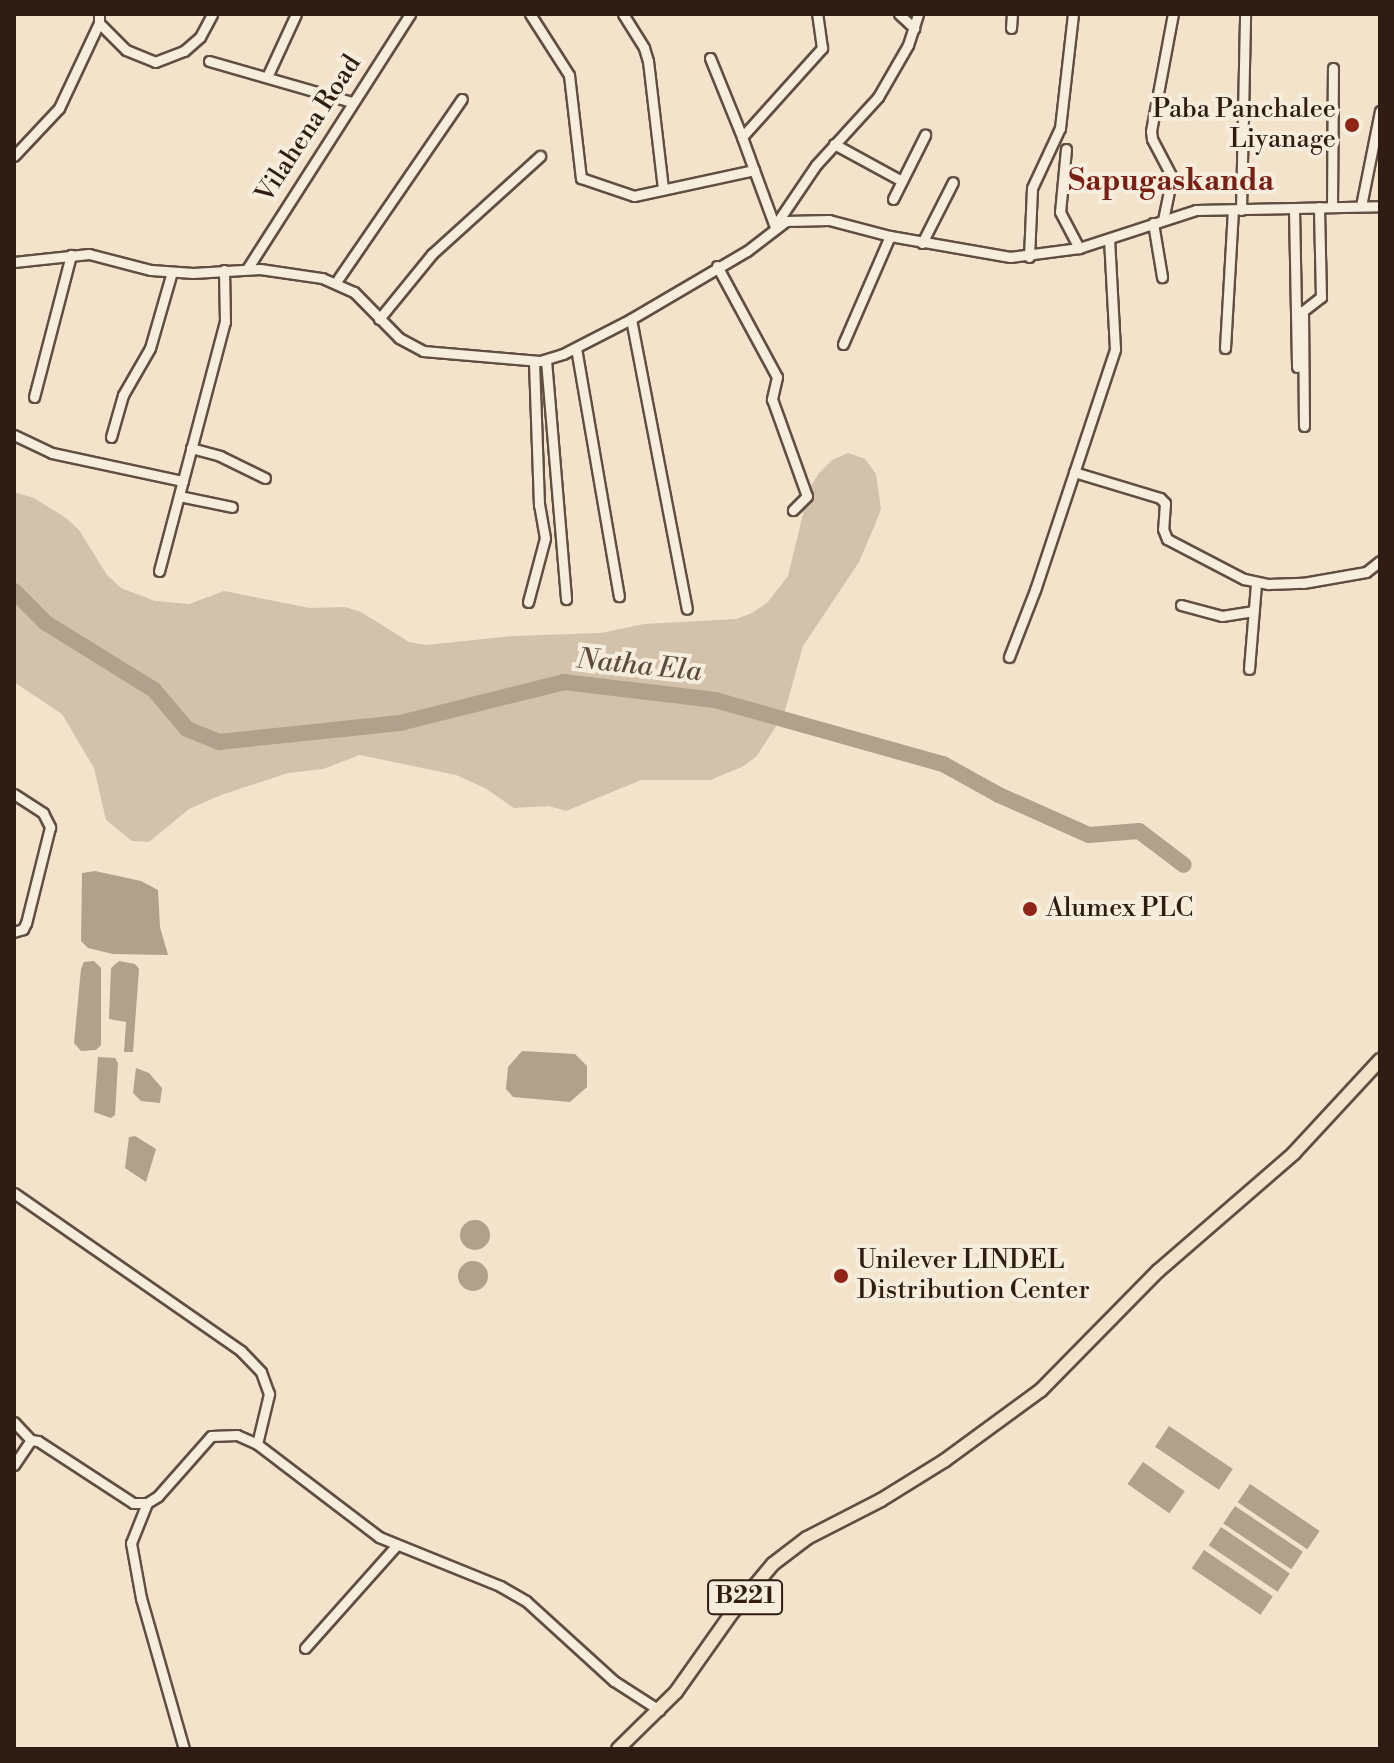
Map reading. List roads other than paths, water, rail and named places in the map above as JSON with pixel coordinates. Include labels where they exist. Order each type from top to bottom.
[{"type":"main road","name":"B221","points":[[659,1710],[773,1564],[807,1538],[881,1500],[944,1461],[1041,1390],[1158,1271],[1294,1153],[1380,1060]]},
{"type":"main road","points":[[618,1749],[659,1710]]},
{"type":"street","points":[[14,156],[59,108],[99,18],[126,50],[155,62],[184,51],[200,37],[212,14]]},
{"type":"street","points":[[267,77],[296,14]]},
{"type":"street","name":"Vilahena Road","points":[[247,269],[410,14]]},
{"type":"street","points":[[530,14],[569,75],[581,178],[634,196],[706,183],[754,170]]},
{"type":"street","points":[[623,14],[635,31],[648,61],[663,189]]},
{"type":"street","points":[[742,137],[822,48],[817,14]]},
{"type":"street","points":[[899,14],[914,28]]},
{"type":"street","points":[[775,227],[834,144],[878,97],[914,28],[918,14]]},
{"type":"street","points":[[1011,28],[1012,14]]},
{"type":"street","points":[[1029,257],[1032,188],[1060,128],[1073,14]]},
{"type":"street","points":[[1162,277],[1158,222],[1172,177],[1152,139],[1151,131],[1173,14]]},
{"type":"street","points":[[1225,348],[1237,210],[1245,14]]},
{"type":"street","points":[[710,58],[775,227]]},
{"type":"street","points":[[209,61],[352,102]]},
{"type":"street","points":[[1332,207],[1333,68]]},
{"type":"street","points":[[336,282],[462,99]]},
{"type":"street","points":[[1361,206],[1379,116]]},
{"type":"street","points":[[893,199],[925,135]]},
{"type":"street","points":[[834,144],[902,181]]},
{"type":"street","points":[[1066,149],[1060,212],[1079,248]]},
{"type":"street","points":[[379,319],[432,254],[540,156]]},
{"type":"street","points":[[922,243],[953,182]]},
{"type":"street","points":[[14,263],[71,255],[96,255],[132,266],[172,272],[247,269],[336,282],[354,292],[399,338],[423,351],[534,361],[546,360],[576,348],[631,319],[747,251],[786,221],[816,218],[922,243],[995,256],[1029,257],[1079,248],[1196,210],[1380,206]]},
{"type":"street","points":[[1304,426],[1303,311],[1321,297],[1319,207]]},
{"type":"street","points":[[1294,208],[1297,367]]},
{"type":"street","points":[[843,344],[890,236]]},
{"type":"street","points":[[1009,657],[1115,349],[1109,239]]},
{"type":"street","points":[[34,397],[71,255]]},
{"type":"street","points":[[717,266],[777,377],[772,399],[807,496],[793,510]]},
{"type":"street","points":[[159,571],[225,322],[224,270]]},
{"type":"street","points":[[111,437],[123,395],[150,348],[172,272]]},
{"type":"street","points":[[631,319],[687,609]]},
{"type":"street","points":[[576,348],[619,596]]},
{"type":"street","points":[[546,360],[566,599]]},
{"type":"street","points":[[528,602],[545,538],[539,505],[534,361]]},
{"type":"street","points":[[14,435],[52,453],[183,481]]},
{"type":"street","points":[[191,448],[220,456],[265,478]]},
{"type":"street","points":[[1074,472],[1160,498],[1165,503],[1163,529],[1167,539],[1256,583],[1303,583],[1366,572],[1380,561]]},
{"type":"street","points":[[179,496],[232,507]]},
{"type":"street","points":[[1249,669],[1256,583]]},
{"type":"street","points":[[1181,605],[1222,616],[1254,611]]},
{"type":"street","points":[[14,794],[43,813],[50,827],[26,923],[23,929],[14,932]]},
{"type":"street","points":[[14,1193],[241,1351],[261,1372],[269,1394],[257,1444]]},
{"type":"street","points":[[14,1422],[31,1440],[38,1441],[133,1503],[147,1503],[158,1496],[211,1436],[237,1435],[257,1444],[396,1546],[500,1586],[526,1601],[614,1681],[659,1710]]},
{"type":"street","points":[[14,1465],[31,1440]]},
{"type":"street","points":[[147,1503],[131,1543],[141,1598],[184,1749]]},
{"type":"street","points":[[305,1648],[396,1546]]},
{"type":"waterway","name":"Natha Ela","points":[[14,591],[46,623],[154,690],[187,729],[219,742],[400,723],[564,682],[715,700],[943,764],[999,795],[1089,835],[1139,831],[1184,865]]},
{"type":"place","name":"Paba Panchalee Liyanage","points":[[1352,125]]},
{"type":"place","name":"Alumex PLC","points":[[1030,909]]},
{"type":"place","name":"Unilever LINDEL Distribution Center","points":[[841,1276]]},
{"type":"district","name":"Sapugaskanda","points":[[1171,181]]}]
